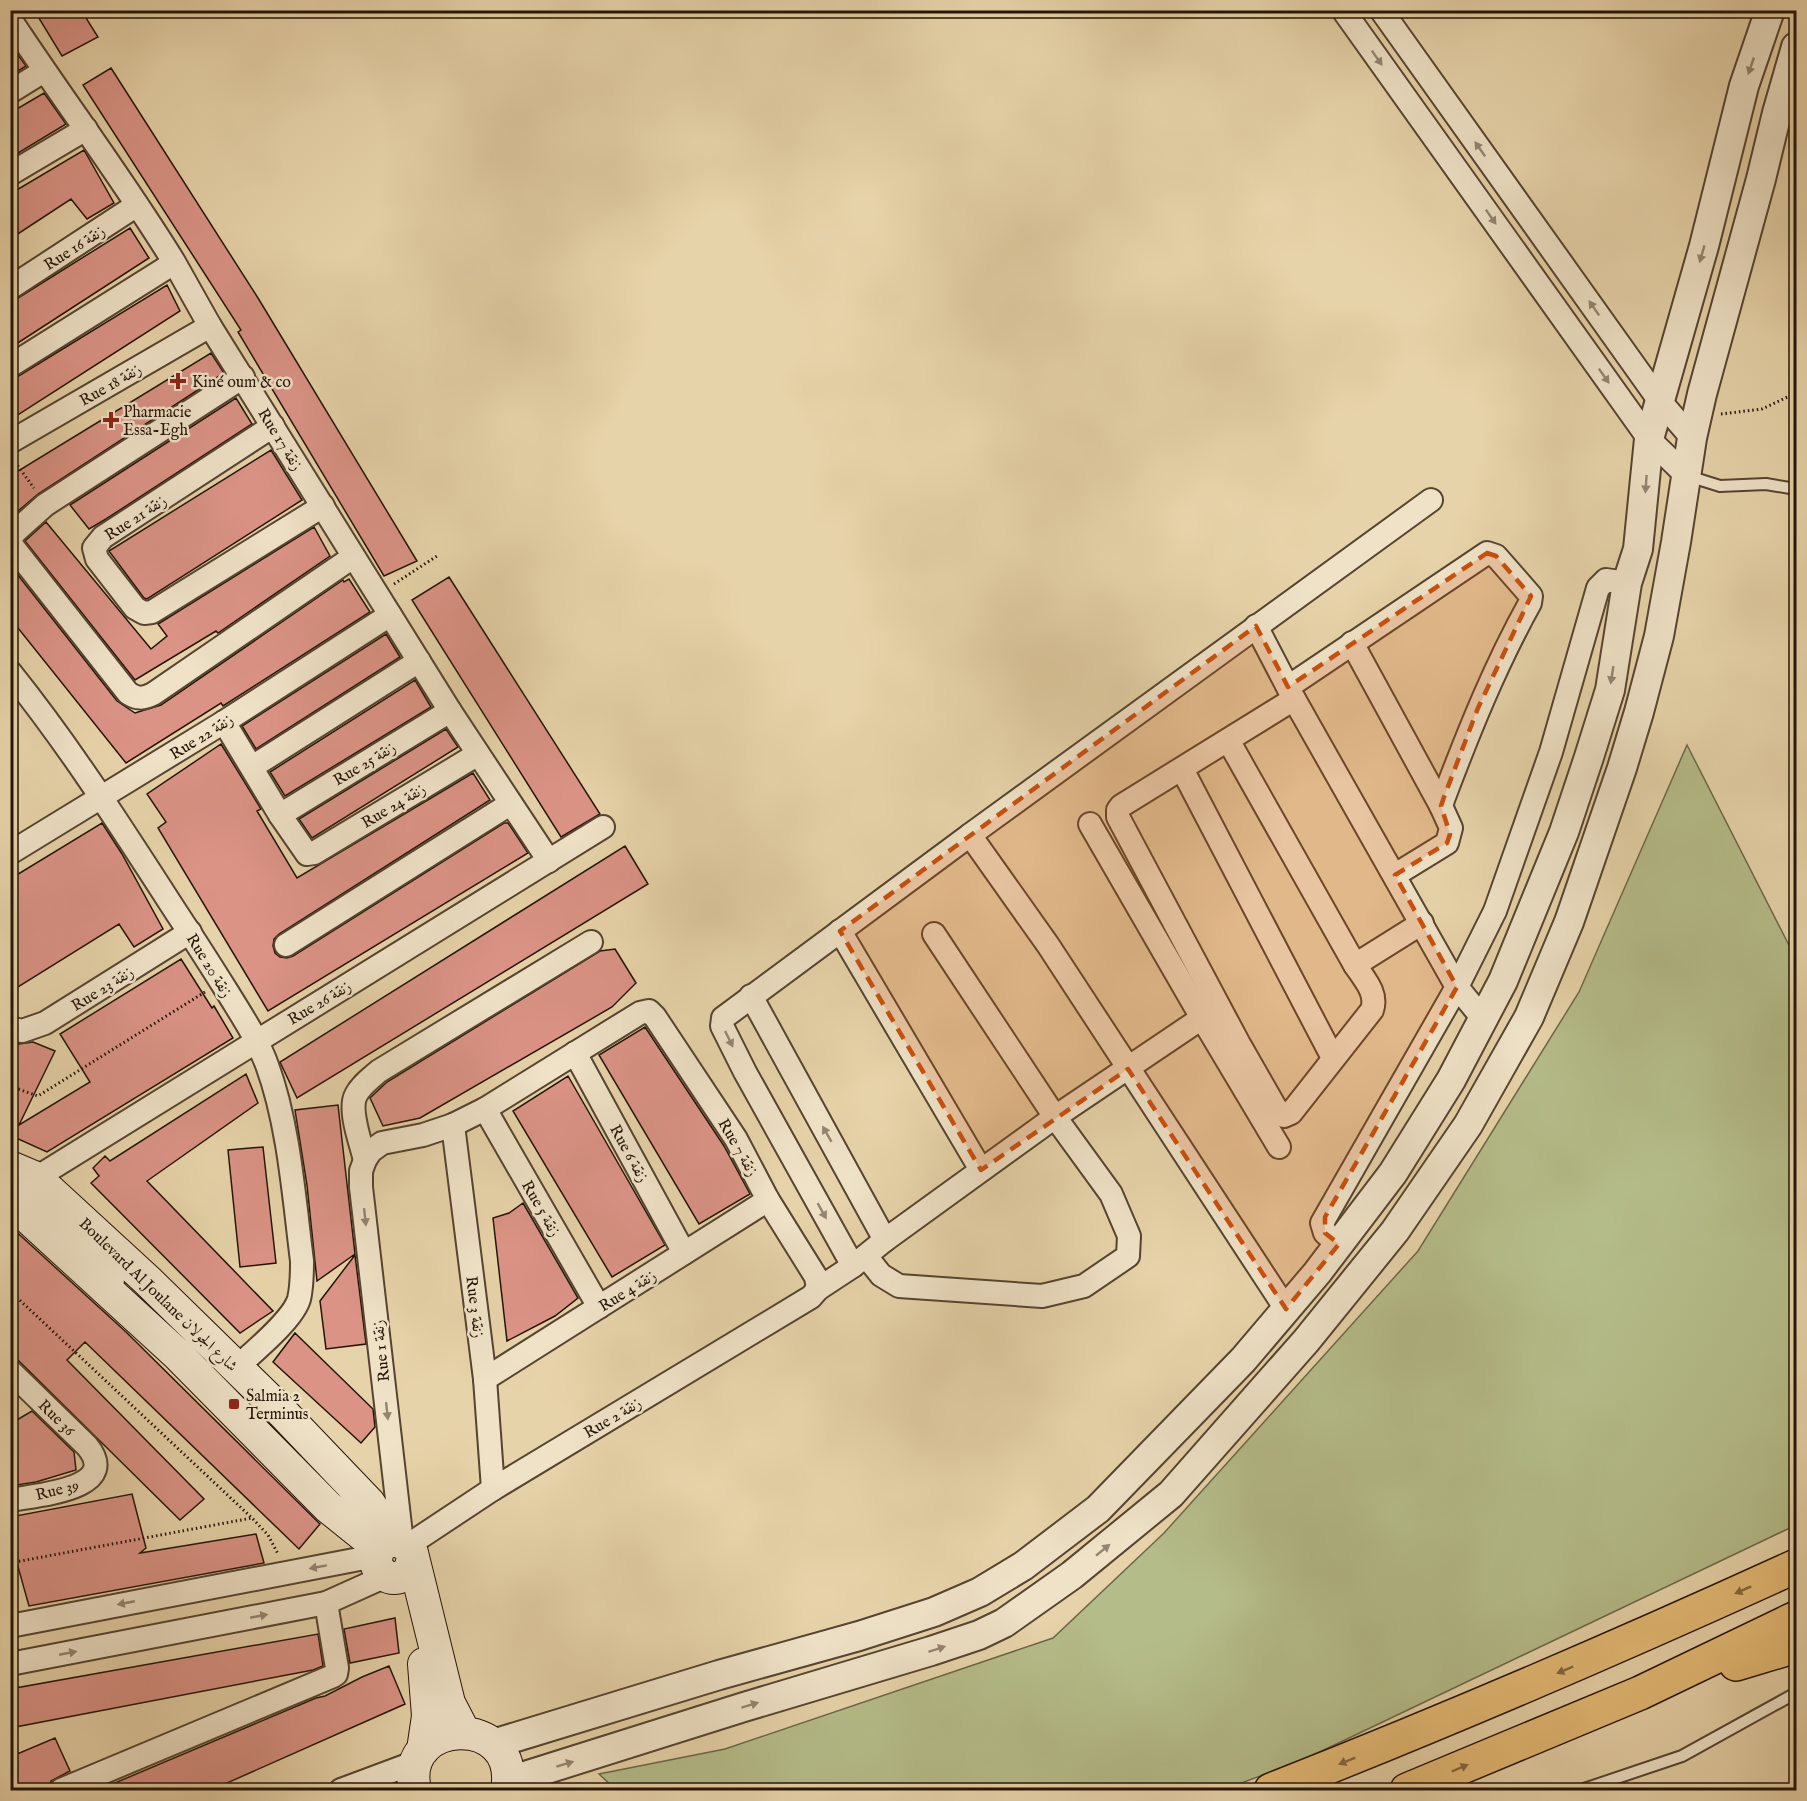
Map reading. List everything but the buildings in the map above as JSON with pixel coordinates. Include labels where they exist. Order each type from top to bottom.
[{"type":"highway","points":[[1271,1791],[1603,1654],[1797,1566]]},
{"type":"highway","points":[[1407,1791],[1640,1693],[1797,1618]]},
{"type":"highway","points":[[1640,1693],[1797,1647]]},
{"type":"main road","name":"Boulevard Al Joulane شارع الجولان","points":[[17,1177],[148,1281],[282,1412],[369,1503],[390,1550]]},
{"type":"main road","name":"Boulevard Al Joulane شارع الجولان","points":[[10,1201],[178,1355],[328,1507],[390,1550]]},
{"type":"main road","points":[[390,1550],[448,1703],[464,1732]]},
{"type":"main road","points":[[390,1550],[414,1609],[420,1638],[428,1716],[418,1768]]},
{"type":"main road","points":[[418,1768],[434,1740],[448,1733],[464,1732],[479,1736],[493,1744],[507,1767],[508,1786]]},
{"type":"street","points":[[1343,10],[1649,439],[1686,475]]},
{"type":"street","points":[[1381,10],[1659,400],[1695,425]]},
{"type":"street","points":[[493,1744],[934,1612],[980,1592],[1048,1549],[1098,1509],[1227,1377],[1339,1244],[1393,1173],[1434,1109],[1503,981],[1564,832],[1589,757],[1610,690],[1628,583],[1638,549],[1649,439],[1704,246],[1744,86],[1770,10]]},
{"type":"street","name":"Rue 17 زنقة","points":[[11,21],[137,205],[353,557],[450,711],[549,861]]},
{"type":"street","points":[[508,1786],[979,1635],[1018,1614],[1072,1575],[1171,1494],[1306,1341],[1395,1232],[1467,1125],[1530,1017],[1569,922],[1622,768],[1659,636],[1695,425],[1761,179],[1776,113],[1797,46]]},
{"type":"street","points":[[10,92],[44,71]]},
{"type":"street","points":[[10,174],[86,129]]},
{"type":"street","name":"Rue 16 زنقة","points":[[10,288],[137,205]]},
{"type":"street","points":[[10,366],[174,263]]},
{"type":"street","name":"Rue 18 زنقة","points":[[10,442],[210,326]]},
{"type":"street","points":[[243,377],[45,505],[16,531],[10,541],[123,687],[136,698],[144,698],[153,694],[353,557]]},
{"type":"street","name":"Rue 21 زنقة","points":[[273,426],[103,537],[94,548],[97,559],[135,608],[144,613],[152,612],[323,506]]},
{"type":"street","points":[[934,934],[1055,1117],[1111,1194],[1129,1236],[1128,1256],[1084,1286],[1042,1296],[899,1286],[860,1261],[745,1072],[722,1026],[723,1018],[970,835],[1431,500]]},
{"type":"street","points":[[1228,740],[1354,965],[1374,994],[1372,1010],[1291,1113],[1284,1116],[1280,1113],[1239,1044],[1118,817],[1118,810],[1228,740],[1352,643],[1487,553],[1496,556],[1531,596],[1530,603],[1478,708],[1441,806]]},
{"type":"street","points":[[1339,1244],[1325,1233],[1322,1223],[1457,987],[1499,899],[1551,752],[1598,588],[1606,580],[1628,583]]},
{"type":"street","name":"Rue 22 زنقة","points":[[10,853],[224,722],[390,615]]},
{"type":"street","points":[[1256,626],[1291,693],[1457,987],[1484,1020]]},
{"type":"street","points":[[1352,643],[1451,828],[1447,843],[1395,875]]},
{"type":"street","points":[[252,767],[419,661]]},
{"type":"street","name":"Rue 20 زنقة","points":[[10,672],[102,797],[190,932],[257,1040],[276,1096],[284,1135],[302,1262],[298,1301],[284,1321],[236,1368]]},
{"type":"street","name":"Rue 25 زنقة","points":[[280,815],[450,711]]},
{"type":"street","points":[[224,722],[280,815]]},
{"type":"street","name":"Rue 24 زنقة","points":[[280,815],[307,854],[314,854],[478,753]]},
{"type":"street","points":[[1182,769],[1333,1058]]},
{"type":"street","points":[[286,945],[510,804]]},
{"type":"street","points":[[1090,824],[1279,1147]]},
{"type":"street","name":"Rue 26 زنقة","points":[[17,1177],[257,1040],[603,827]]},
{"type":"street","points":[[970,835],[1048,945],[1286,1308]]},
{"type":"street","points":[[1354,965],[1422,922]]},
{"type":"street","points":[[840,931],[981,1170]]},
{"type":"street","name":"Rue 23 زنقة","points":[[10,1028],[22,1030],[45,1023],[190,932]]},
{"type":"street","name":"Rue 1 زنقة","points":[[390,1550],[362,1187],[361,1171],[365,1160],[353,1110],[356,1093],[379,1071],[591,942]]},
{"type":"street","points":[[751,996],[885,1240]]},
{"type":"street","name":"Rue 7 زنقة","points":[[575,1053],[640,1013],[649,1011],[662,1026],[736,1138],[768,1200],[816,1277],[818,1289]]},
{"type":"street","name":"Rue 2 زنقة","points":[[390,1550],[812,1297],[818,1289],[860,1261],[885,1240],[1055,1117],[1202,1018]]},
{"type":"street","points":[[365,1160],[371,1151],[382,1143],[423,1135],[453,1125],[485,1109],[575,1053]]},
{"type":"street","name":"Rue 6 زنقة","points":[[575,1053],[684,1253]]},
{"type":"street","name":"Rue 5 زنقة","points":[[485,1109],[599,1307]]},
{"type":"street","name":"Rue 3 زنقة","points":[[453,1125],[485,1379],[493,1489]]},
{"type":"street","name":"Rue 4 زنقة","points":[[485,1379],[768,1200]]},
{"type":"street","name":"Rue 36","points":[[10,1371],[20,1395],[90,1449],[95,1468]]},
{"type":"street","name":"Rue 39","points":[[10,1500],[77,1486],[88,1480],[95,1468]]},
{"type":"street","points":[[390,1550],[326,1604],[19,1662],[14,1625],[285,1573],[390,1550]]},
{"type":"street","points":[[61,1791],[336,1674],[337,1668],[326,1604]]},
{"type":"street","points":[[341,1791],[418,1768]]},
{"type":"lane","points":[[1686,475],[1720,486],[1766,484],[1797,489]]},
{"type":"lane","points":[[17,1177],[21,1188],[131,1287]]},
{"type":"lane","points":[[345,1506],[390,1550]]},
{"type":"lane","points":[[1581,1791],[1682,1756],[1797,1693]]},
{"type":"path","points":[[1695,425],[1722,414],[1762,409],[1797,393]]},
{"type":"path","points":[[10,455],[45,505]]},
{"type":"path","points":[[377,594],[437,556]]},
{"type":"path","points":[[10,1086],[38,1096],[221,982]]},
{"type":"path","points":[[10,1291],[252,1518],[268,1535],[285,1573]]},
{"type":"path","points":[[10,1563],[252,1518]]},
{"type":"highlighted area","points":[[1487,553],[1496,556],[1531,596],[1478,708],[1444,797],[1441,806],[1450,834],[1447,843],[1395,875],[1457,987],[1325,1217],[1325,1233],[1339,1244],[1286,1309],[1128,1069],[981,1170],[840,931],[1256,626],[1288,687]]},
{"type":"green space","points":[[1687,745],[1796,959],[1796,1525],[1305,1759],[1223,1790],[616,1790],[599,1774],[725,1749],[1053,1638],[1164,1533],[1418,1251],[1579,992]]},
{"type":"place","name":"Kiné oum & co","points":[[178,381]]},
{"type":"place","name":"Pharmacie Essa-Egh","points":[[111,420]]},
{"type":"place","name":"Salmia 2 Terminus","points":[[234,1404]]}]
